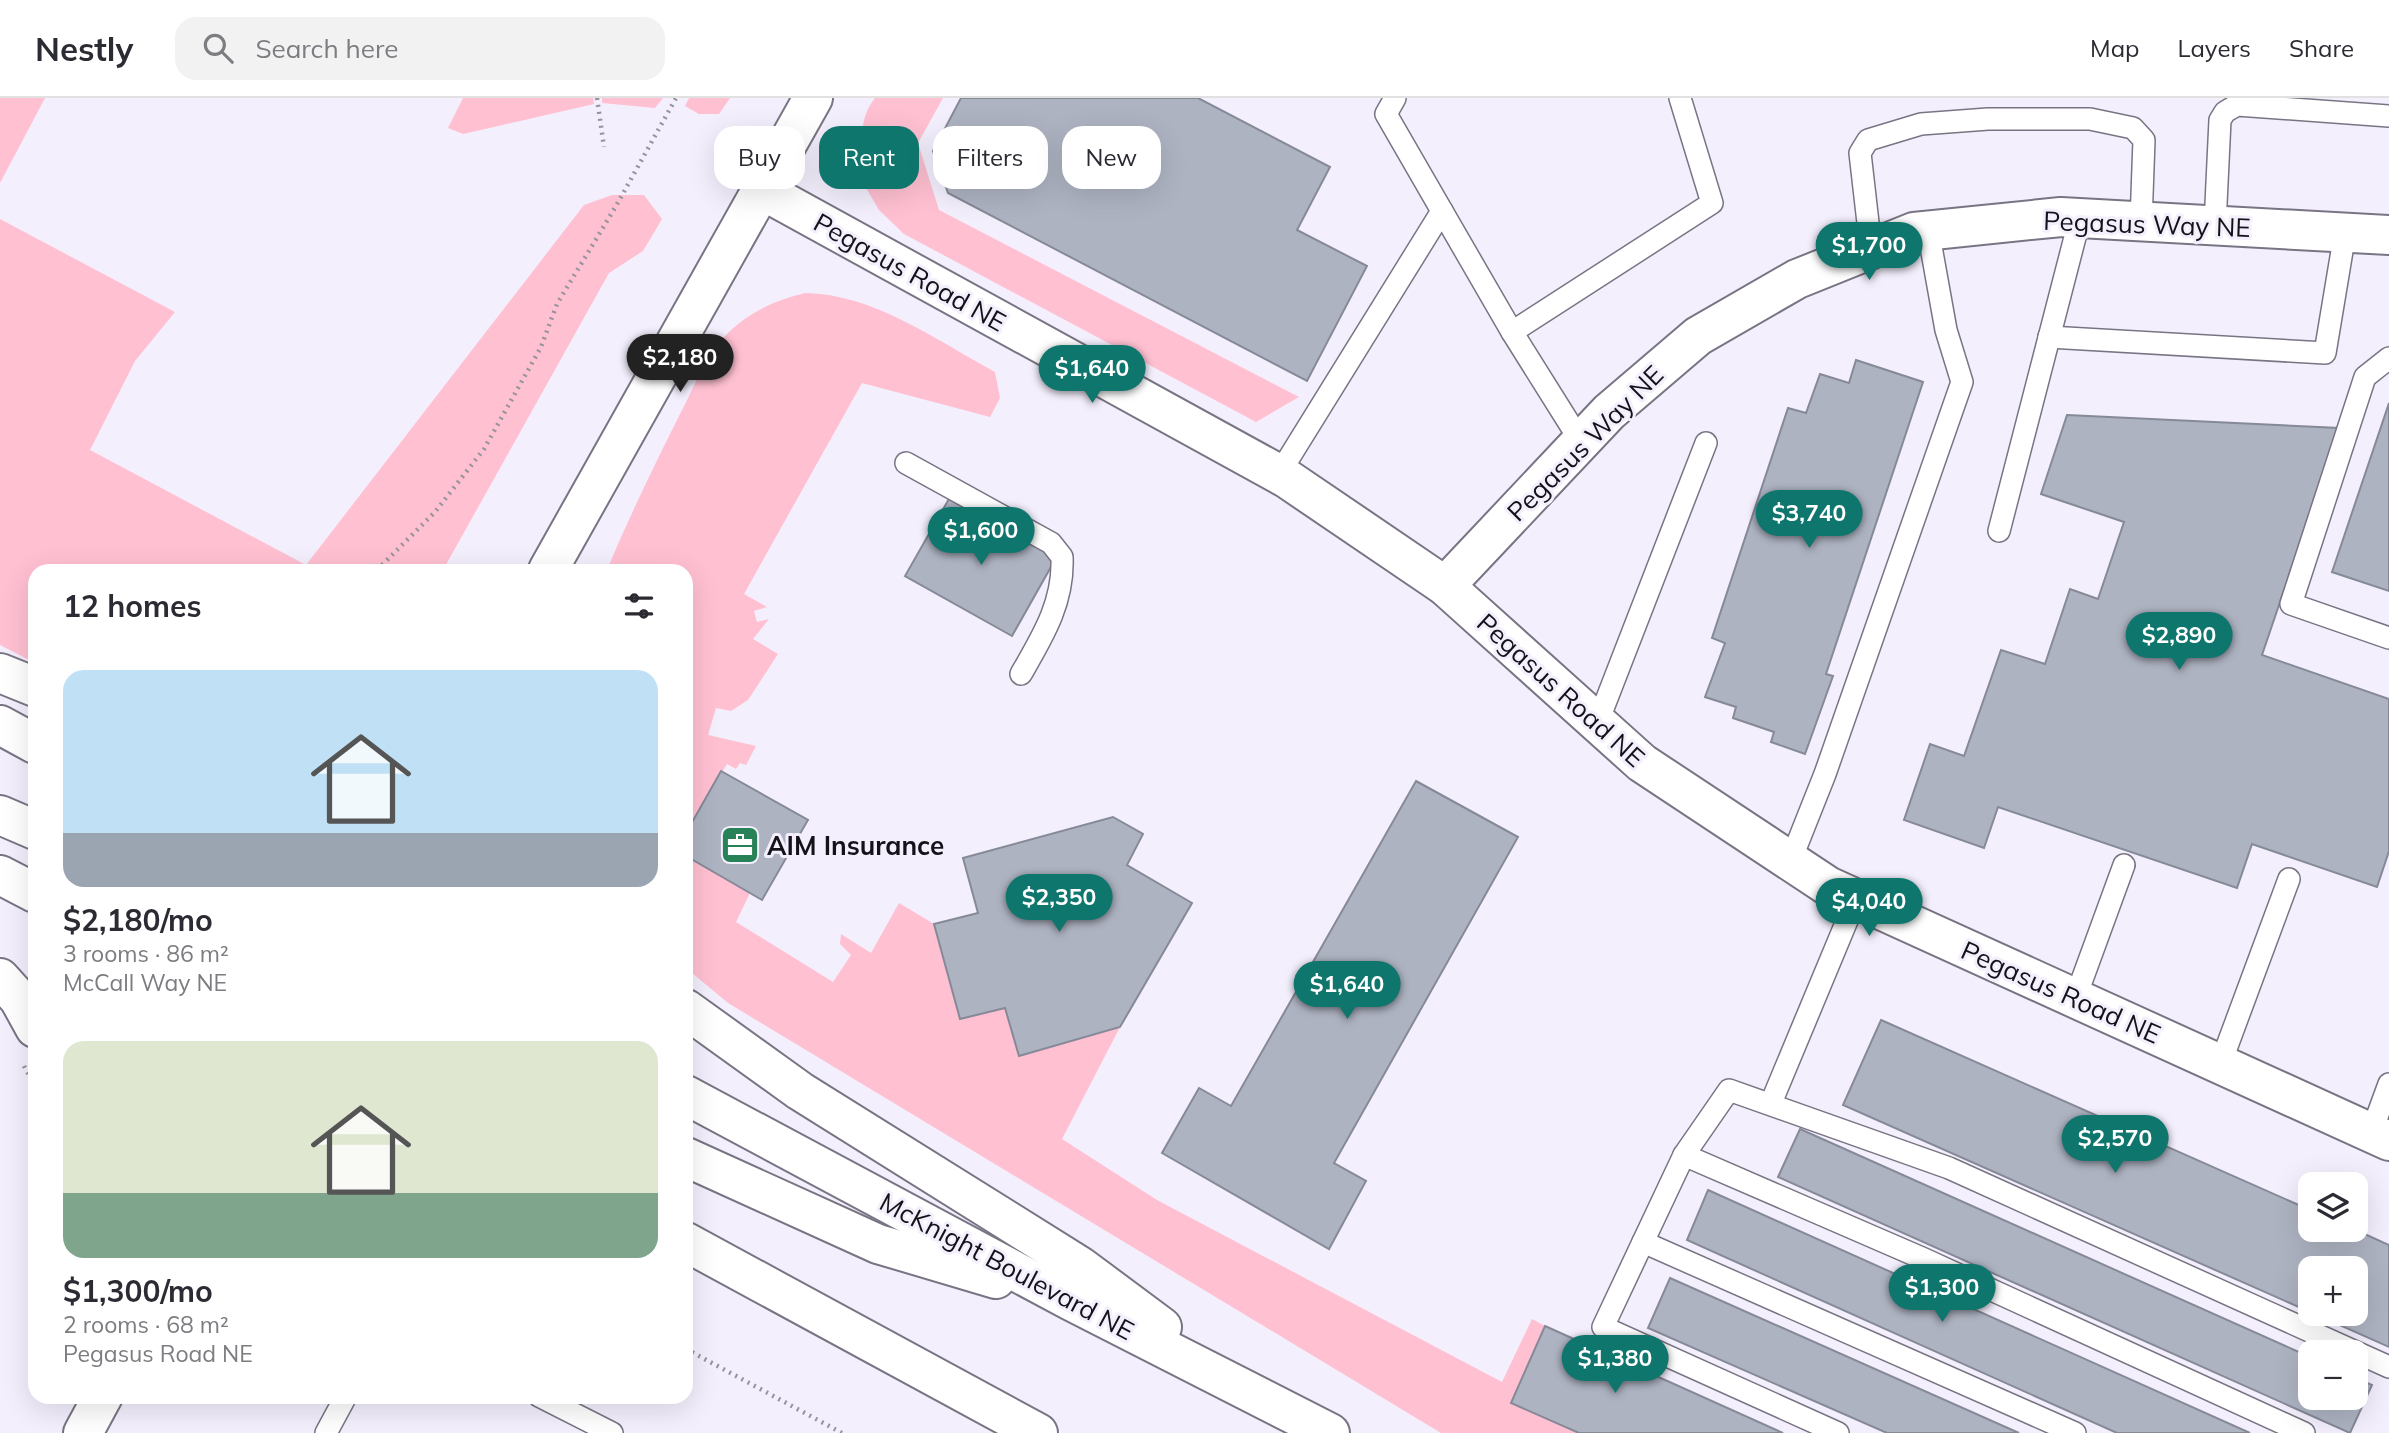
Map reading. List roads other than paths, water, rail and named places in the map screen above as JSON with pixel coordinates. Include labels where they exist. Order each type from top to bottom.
[{"type":"street","points":[[797,126],[813,98]]},
{"type":"street","points":[[551,564],[760,189]]},
{"type":"street","name":"Pegasus Road NE","points":[[760,189],[1279,474],[1445,586],[1642,763],[1828,886],[2380,1137]]},
{"type":"street","name":"Pegasus Way NE","points":[[1445,586],[1609,412],[1698,336],[1797,279],[1914,232],[2080,218],[2389,235]]},
{"type":"street","points":[[0,673],[28,684]]},
{"type":"street","points":[[0,725],[28,740]]},
{"type":"street","points":[[0,814],[28,827]]},
{"type":"street","points":[[0,875],[28,889]]},
{"type":"street","points":[[0,978],[19,999],[28,1015]]},
{"type":"street","points":[[693,1014],[800,1091],[1080,1266],[1254,1394]]},
{"type":"street","name":"McKnight Boulevard NE","points":[[693,1099],[1072,1301],[1330,1433]]},
{"type":"street","points":[[693,1160],[878,1244],[1072,1301]]},
{"type":"street","points":[[693,1246],[1038,1433]]},
{"type":"street","points":[[693,1267],[762,1283]]},
{"type":"street","points":[[83,1433],[99,1404]]},
{"type":"lane","points":[[1395,98],[1386,114],[1512,332],[1581,442]]},
{"type":"lane","points":[[1512,332],[1712,203],[1680,98]]},
{"type":"lane","points":[[2215,225],[2220,120],[2225,112],[2237,105],[2389,116]]},
{"type":"lane","points":[[1871,249],[1860,153],[1868,140],[1921,124],[1988,119],[2090,119],[2133,128],[2144,140],[2141,222]]},
{"type":"lane","points":[[1279,474],[1443,211]]},
{"type":"lane","points":[[1999,531],[2080,218]]},
{"type":"lane","points":[[1790,862],[1825,774],[1962,382],[1946,330],[1928,230]]},
{"type":"lane","points":[[2049,337],[2325,353],[2345,233]]},
{"type":"lane","points":[[2389,358],[2365,377],[2291,604],[2389,638]]},
{"type":"lane","points":[[1597,724],[1706,443]]},
{"type":"lane","points":[[905,463],[1051,543],[1062,557],[1062,585],[1057,603],[1047,629],[1021,674]]},
{"type":"lane","points":[[2075,999],[2124,865]]},
{"type":"lane","points":[[2220,1065],[2290,879]]},
{"type":"lane","points":[[1771,1104],[1856,899]]},
{"type":"lane","points":[[2380,1137],[2389,1084]]},
{"type":"lane","points":[[1839,1433],[1603,1326],[1684,1155],[1729,1090],[1949,1168],[2389,1367]]},
{"type":"lane","points":[[1684,1155],[1924,1259],[2304,1433]]},
{"type":"lane","points":[[1643,1242],[2075,1433]]},
{"type":"lane","points":[[326,1433],[342,1404]]},
{"type":"lane","points":[[555,1404],[612,1433]]},
{"type":"place","name":"AIM Insurance","points":[[740,845]]}]
